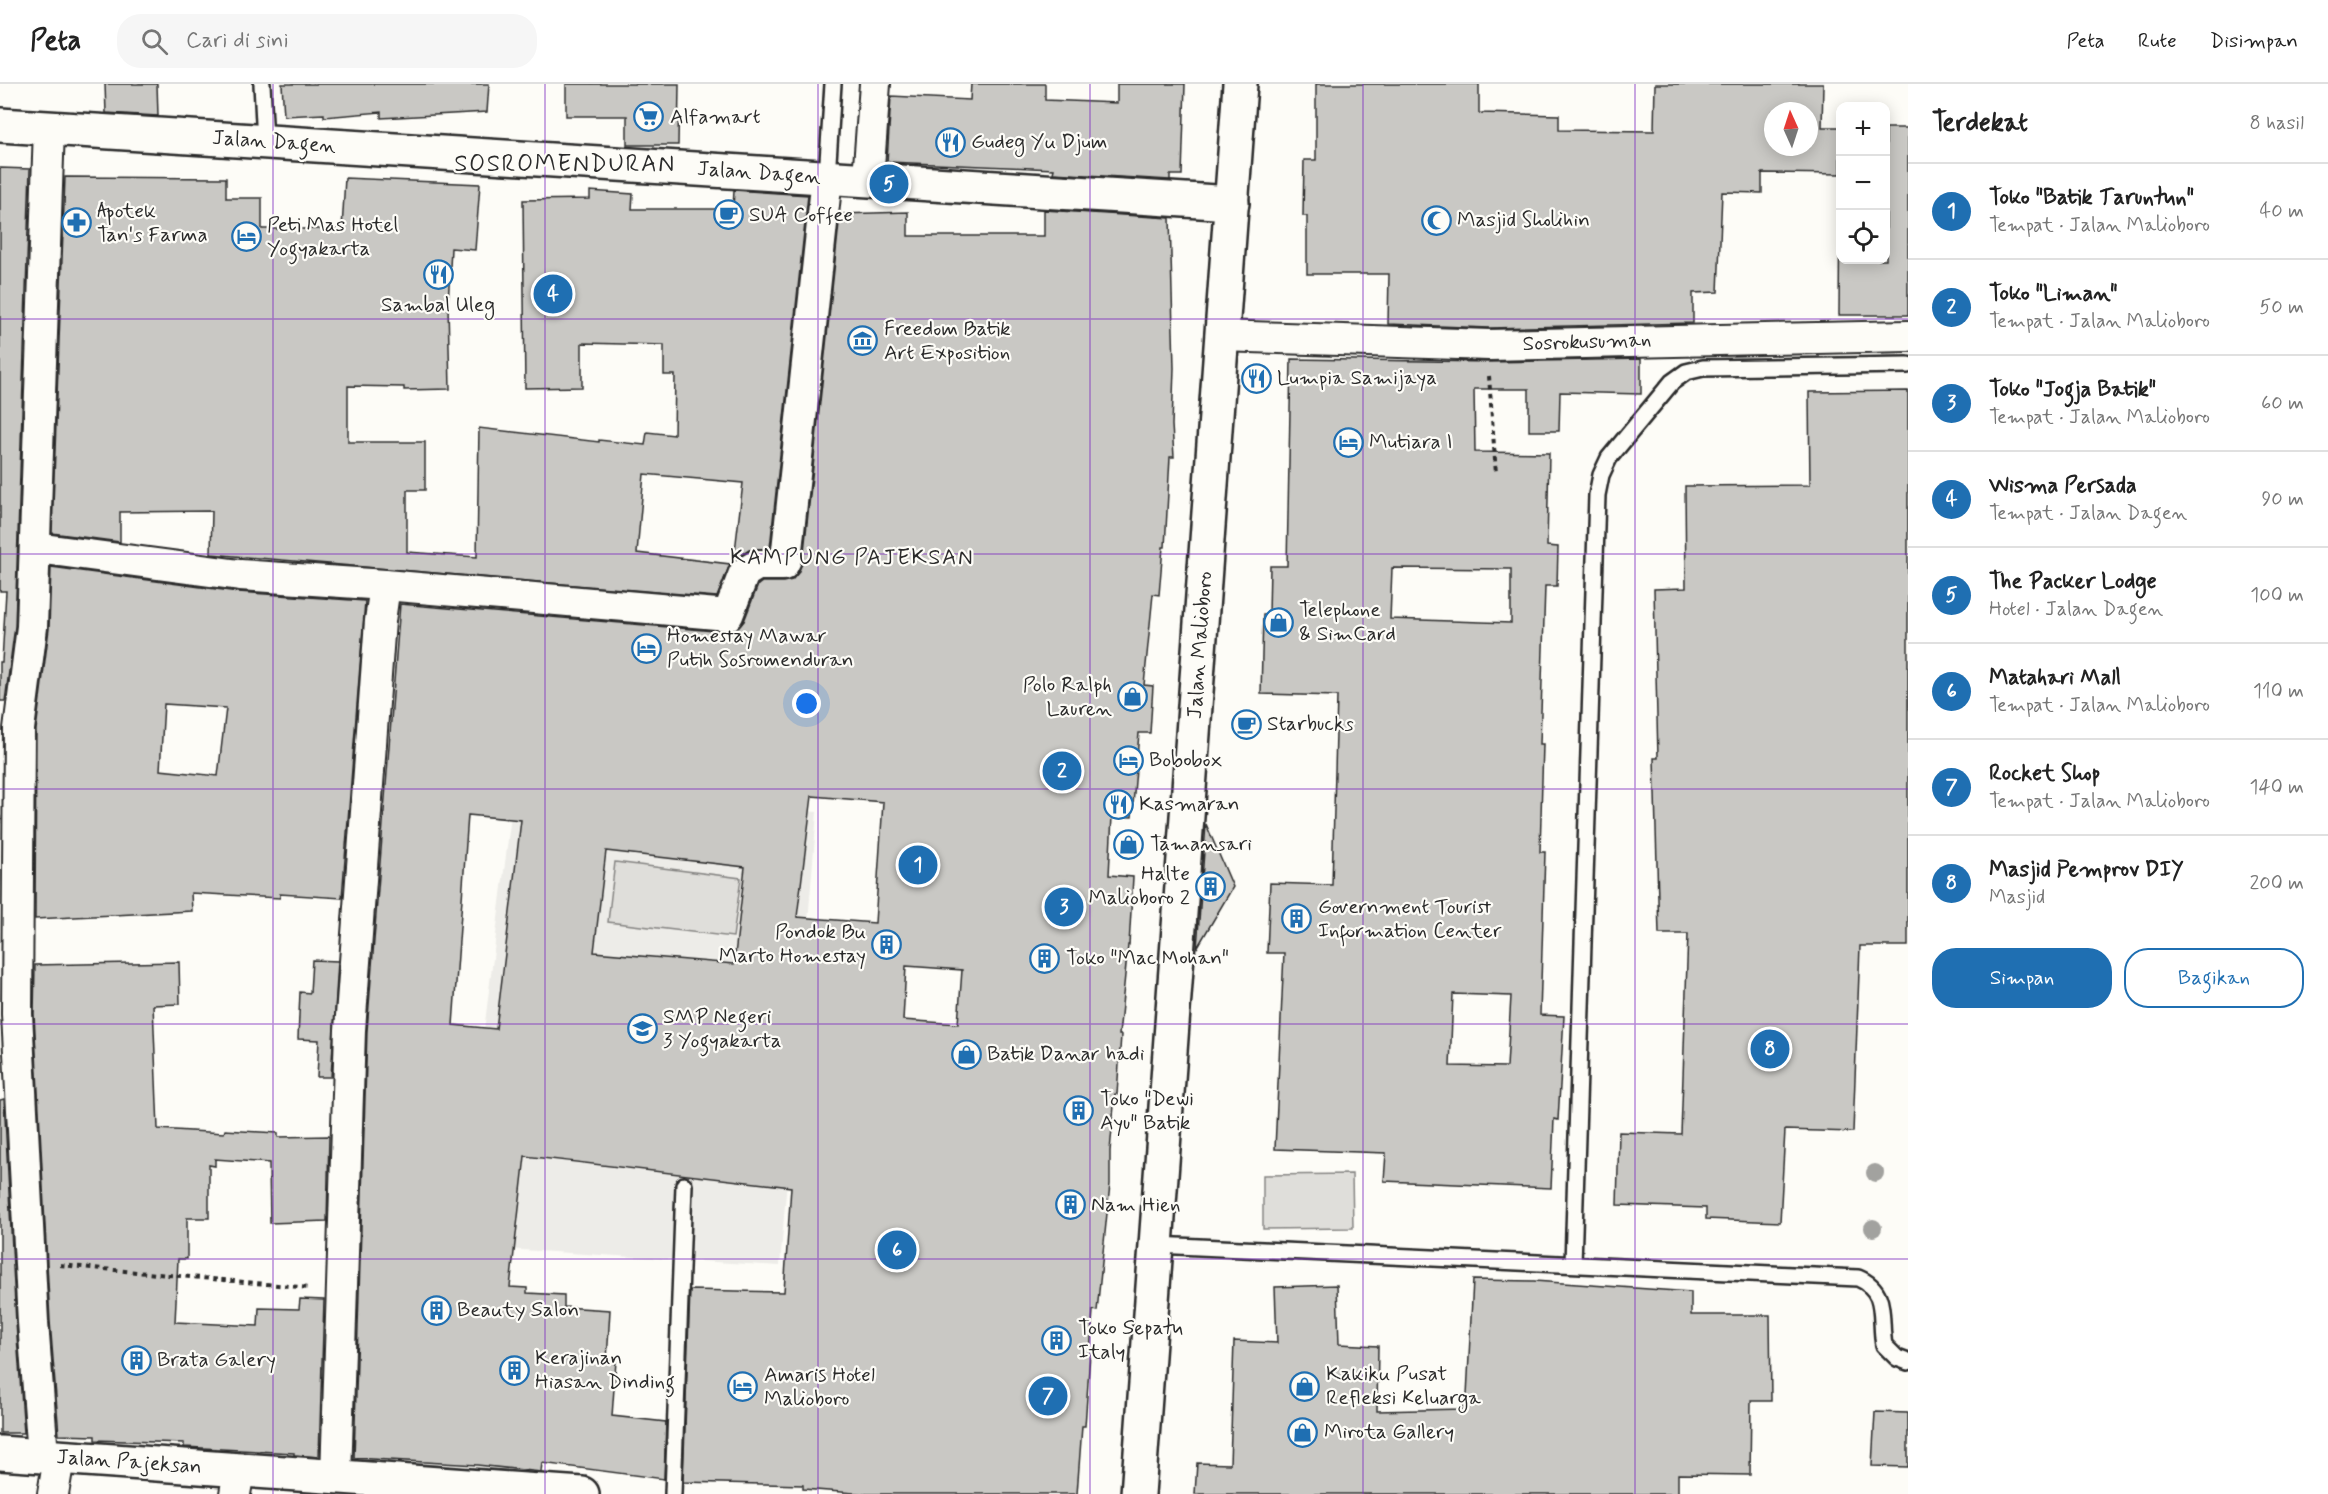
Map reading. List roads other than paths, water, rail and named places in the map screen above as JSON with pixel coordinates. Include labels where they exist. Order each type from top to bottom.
[{"type":"street","points":[[868,180],[875,84]]},
{"type":"street","name":"Jalan Malioboro","points":[[1138,1494],[1240,84]]},
{"type":"street","name":"Jalan Dagen","points":[[0,125],[1232,203]]},
{"type":"street","points":[[49,128],[36,548],[32,627],[19,729],[17,1014],[30,1262],[53,1494]]},
{"type":"street","points":[[36,548],[240,575],[385,585],[717,616],[728,615],[744,573],[757,566],[783,565],[788,547],[827,177]]},
{"type":"street","name":"Sosrokusuman","points":[[1222,336],[1489,345],[1908,336]]},
{"type":"street","points":[[336,1477],[350,1030],[380,621],[385,585]]},
{"type":"street","name":"Jalan Pajeksan","points":[[0,1453],[51,1457],[237,1482],[336,1477],[448,1489],[582,1494]]},
{"type":"lane","points":[[262,84],[265,142]]},
{"type":"lane","points":[[827,177],[833,84]]},
{"type":"lane","points":[[1573,1264],[1596,507],[1601,475],[1609,458],[1623,441],[1672,382],[1686,372],[1703,368],[1908,365]]},
{"type":"lane","points":[[673,1494],[684,1185]]},
{"type":"lane","points":[[1156,1245],[1858,1278],[1869,1283],[1877,1292],[1884,1345],[1889,1353],[1908,1362]]},
{"type":"place","name":"Alfamart","points":[[649,117]]},
{"type":"place","name":"Gudeg Yu Djum","points":[[950,142]]},
{"type":"place","name":"The Packer Lodge","points":[[889,184]]},
{"type":"place","name":"SUA Coffee","points":[[728,215]]},
{"type":"place","name":"Masjid Sholihin","points":[[1436,220]]},
{"type":"place","name":"Apotek Tan's Farma","points":[[76,223]]},
{"type":"place","name":"Peti Mas Hotel Yogyakarta","points":[[246,237]]},
{"type":"place","name":"Sambal Uleg","points":[[438,274]]},
{"type":"place","name":"Wisma Persada","points":[[553,294]]},
{"type":"place","name":"Freedom Batik Art Exposition","points":[[863,341]]},
{"type":"place","name":"Lumpia Samijaya","points":[[1256,378]]},
{"type":"place","name":"Mutiara I","points":[[1348,442]]},
{"type":"place","name":"Telephone & SimCard","points":[[1278,622]]},
{"type":"place","name":"Homestay Mawar Putih Sosromenduran","points":[[646,648]]},
{"type":"place","name":"Polo Ralph Lauren","points":[[1133,697]]},
{"type":"place","name":"Starbucks","points":[[1246,724]]},
{"type":"place","name":"Bobobox","points":[[1128,760]]},
{"type":"place","name":"Toko \"Liman\"","points":[[1062,771]]},
{"type":"place","name":"Kasmaran","points":[[1118,804]]},
{"type":"place","name":"Tamansari","points":[[1129,844]]},
{"type":"place","name":"Toko \"Batik Taruntun\"","points":[[918,865]]},
{"type":"place","name":"Halte Malioboro 2","points":[[1211,886]]},
{"type":"place","name":"Toko \"Jogja Batik\"","points":[[1064,907]]},
{"type":"place","name":"Government Tourist Information Center","points":[[1297,919]]},
{"type":"place","name":"Pondok Bu Marto Homestay","points":[[887,944]]},
{"type":"place","name":"Toko \"Mac Mohan\"","points":[[1045,958]]},
{"type":"place","name":"SMP Negeri 3 Yogyakarta","points":[[642,1029]]},
{"type":"place","name":"Masjid Pemprov DIY","points":[[1770,1049]]},
{"type":"place","name":"Batik Danar hadi","points":[[966,1054]]},
{"type":"place","name":"Toko \"Dewi Ayu\" Batik","points":[[1079,1111]]},
{"type":"place","name":"Nam Hien","points":[[1070,1205]]},
{"type":"place","name":"Matahari Mall","points":[[897,1250]]},
{"type":"place","name":"Beauty Salon","points":[[436,1310]]},
{"type":"place","name":"Toko Sepatu Italy","points":[[1057,1340]]},
{"type":"place","name":"Brata Galery","points":[[136,1360]]},
{"type":"place","name":"Kerajinan Hiasan Dinding","points":[[514,1370]]},
{"type":"place","name":"Kakiku Pusat Refleksi Keluarga","points":[[1305,1386]]},
{"type":"place","name":"Amaris Hotel Malioboro","points":[[743,1387]]},
{"type":"place","name":"Rocket Shop","points":[[1048,1396]]},
{"type":"place","name":"Mirota Gallery","points":[[1303,1432]]},
{"type":"district","name":"SOSROMENDURAN","points":[[565,164]]},
{"type":"district","name":"KAMPUNG PAJEKSAN","points":[[852,558]]}]
